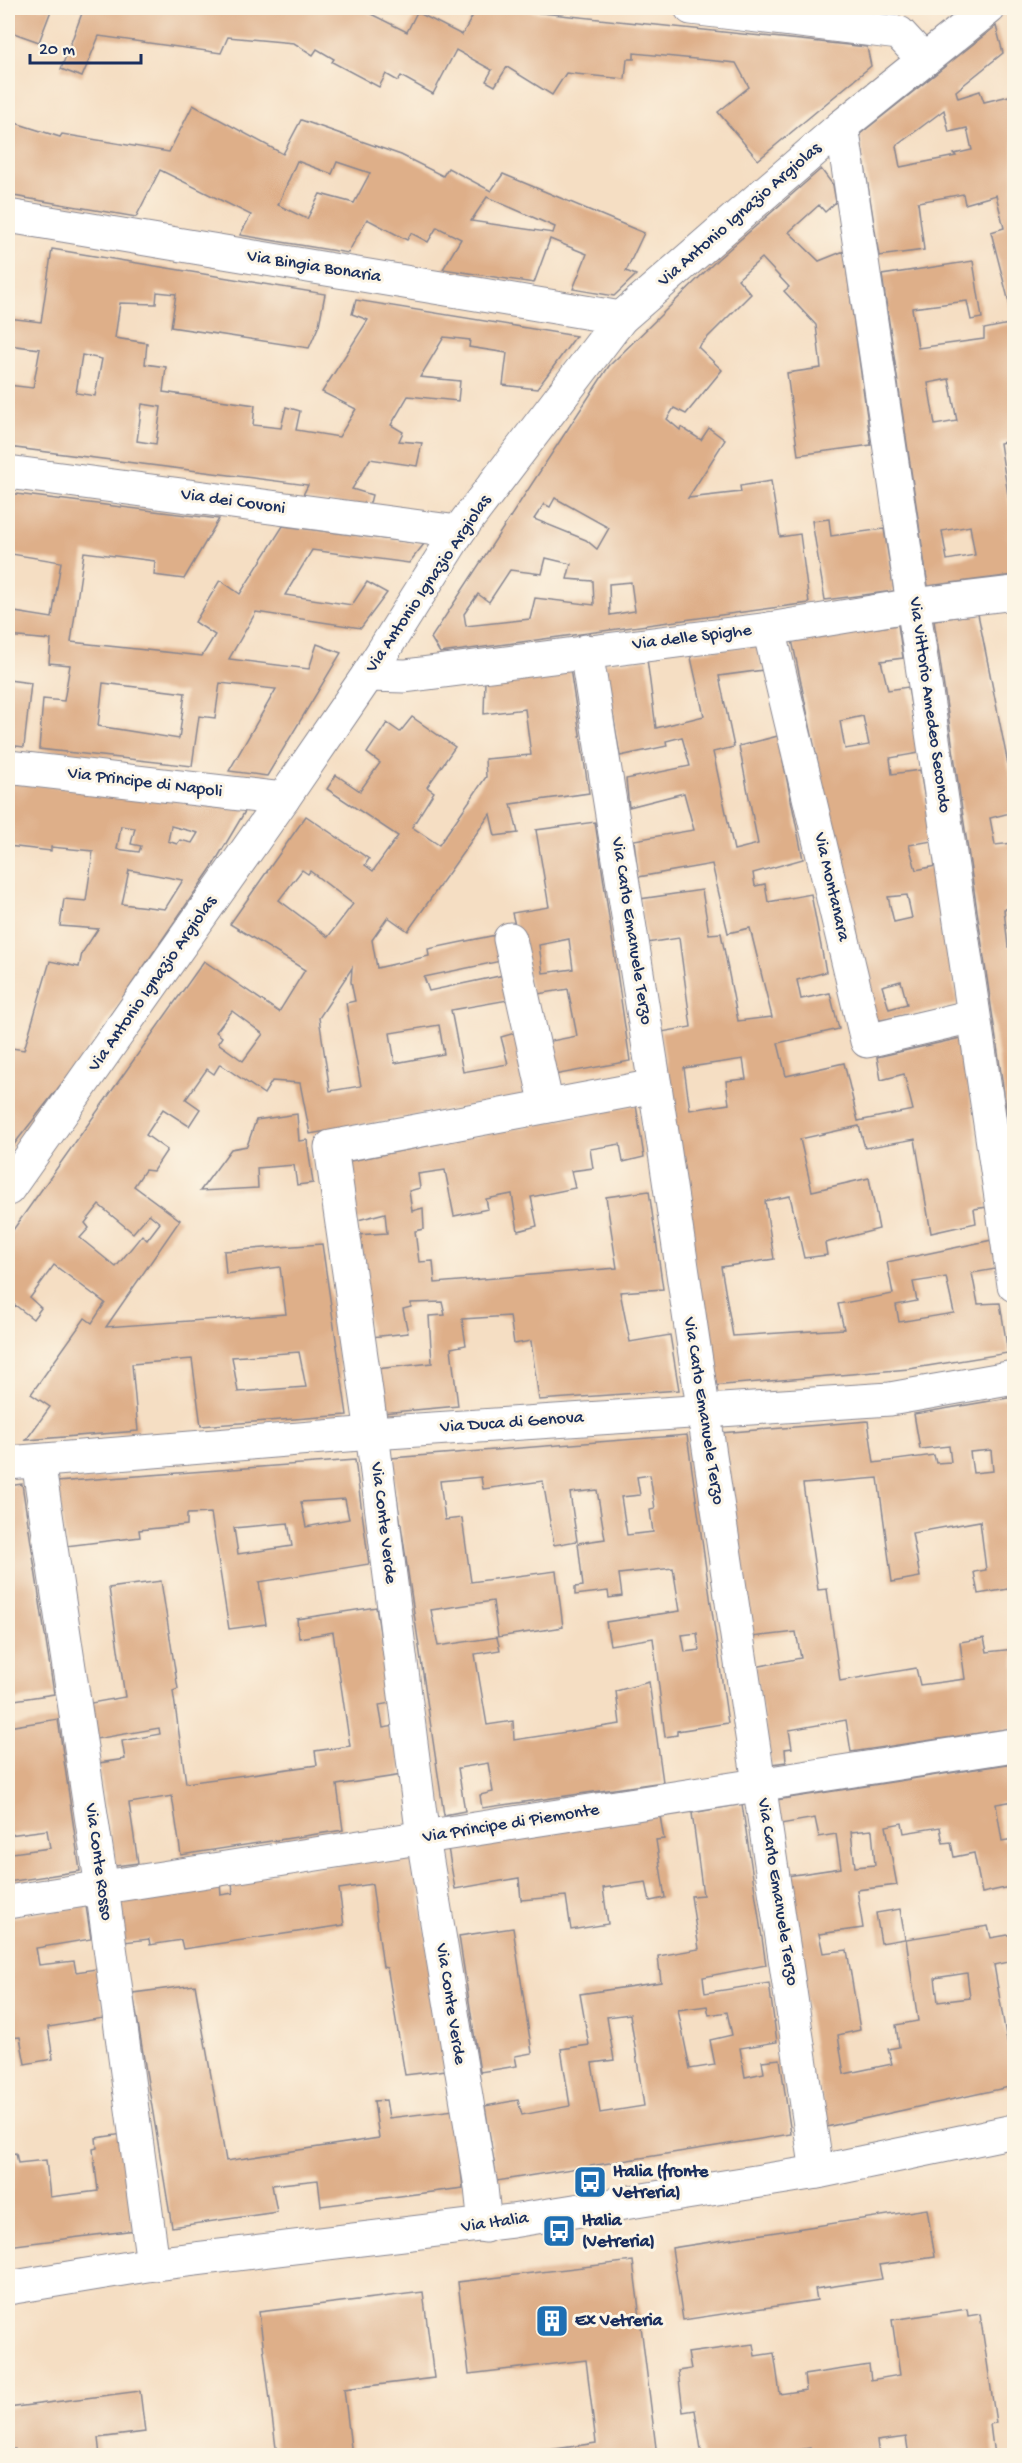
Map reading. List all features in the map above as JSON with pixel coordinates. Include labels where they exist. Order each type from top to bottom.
[{"type":"street","points":[[691,8],[899,33],[924,60]]},
{"type":"street","name":"Via Antonio Ignazio Argiolas","points":[[8,1189],[368,675],[458,532],[621,318],[842,126],[989,8]]},
{"type":"street","name":"Via Vittorio Amedeo Secondo","points":[[842,126],[1014,1285]]},
{"type":"street","name":"Via Bingia Bonaria","points":[[8,216],[621,318]]},
{"type":"street","name":"Via dei Covoni","points":[[8,472],[458,532]]},
{"type":"street","name":"Via delle Spighe","points":[[368,675],[405,676],[769,629],[914,605],[1014,593]]},
{"type":"street","name":"Via Montanara","points":[[769,629],[867,1041],[973,1016]]},
{"type":"street","name":"Via Carlo Emanuele Terzo","points":[[586,651],[655,1086],[761,1784],[817,2172]]},
{"type":"street","name":"Via Principe di Napoli","points":[[8,767],[283,799]]},
{"type":"street","points":[[510,939],[547,1106]]},
{"type":"street","name":"Via Conte Verde","points":[[485,2226],[481,2187],[423,1838],[372,1433],[331,1147],[655,1086]]},
{"type":"street","name":"Via Duca di Genova","points":[[23,1462],[372,1433],[890,1399],[1014,1377]]},
{"type":"street","name":"Via Conte Rosso","points":[[23,1462],[102,1888],[153,2264]]},
{"type":"street","name":"Via Principe di Piemonte","points":[[8,1902],[1014,1745]]},
{"type":"street","name":"Via Italia","points":[[8,2288],[153,2264],[485,2226],[817,2172],[1014,2131]]},
{"type":"building","points":[[8,8],[52,8],[39,42],[8,31]]},
{"type":"building","points":[[84,8],[359,8],[407,32],[417,12],[462,35],[477,8],[494,8],[867,47],[871,66],[758,160],[718,112],[749,87],[736,63],[634,53],[634,59],[627,59],[625,79],[566,73],[552,95],[507,67],[495,86],[486,81],[492,70],[456,50],[433,94],[401,76],[398,81],[386,74],[379,87],[332,62],[334,59],[317,49],[313,55],[294,43],[228,37],[221,53],[99,36],[82,77],[61,69]]},
{"type":"building","points":[[996,26],[1003,53],[956,91],[958,98],[980,91],[984,102],[1013,95],[1014,322],[991,232],[1004,228],[996,195],[965,204],[963,194],[918,202],[924,250],[879,256],[860,134]],"holes":[[[944,110],[949,132],[967,128],[972,150],[954,154],[956,156],[900,167],[896,146]]]},
{"type":"building","points":[[8,103],[13,104],[9,121],[60,137],[62,134],[169,152],[193,105],[283,154],[301,120],[401,155],[443,176],[448,168],[491,191],[503,174],[644,233],[626,271],[636,275],[614,296],[573,289],[587,254],[550,239],[534,283],[443,269],[461,239],[437,227],[428,242],[411,233],[407,240],[367,219],[348,253],[240,235],[251,215],[160,170],[136,217],[8,195]],"holes":[[[297,161],[332,174],[337,162],[370,173],[354,203],[320,194],[307,219],[278,205]],[[487,197],[555,227],[553,233],[471,221]]]},
{"type":"building","points":[[821,169],[833,185],[836,202],[825,212],[819,205],[789,232],[819,261],[844,251],[871,445],[798,455],[787,373],[821,368],[816,325],[784,291],[789,287],[762,258],[738,279],[751,294],[698,347],[722,370],[686,414],[674,408],[667,419],[680,430],[681,427],[701,440],[709,428],[725,440],[688,498],[741,492],[740,486],[771,481],[780,537],[800,534],[809,603],[440,653],[431,638],[609,366],[718,259]],"holes":[[[555,498],[609,528],[597,549],[586,540],[534,519],[544,504],[550,507]],[[546,558],[571,564],[567,579],[593,581],[594,605],[535,598],[530,619],[466,626],[464,614],[478,594],[489,602],[510,570],[542,574]],[[631,582],[635,611],[610,615],[609,584]]]},
{"type":"building","points":[[52,249],[325,294],[319,325],[309,348],[171,327],[176,294],[157,292],[156,304],[120,303],[115,338],[147,343],[145,364],[166,367],[163,392],[255,405],[253,425],[281,428],[286,407],[300,411],[296,430],[339,437],[356,409],[322,392],[368,320],[352,314],[356,300],[576,336],[537,389],[503,385],[507,353],[469,347],[470,340],[444,337],[420,377],[460,381],[458,401],[408,396],[391,425],[403,432],[399,441],[422,443],[417,466],[370,459],[352,489],[372,495],[369,507],[301,499],[308,485],[8,447],[8,385],[33,388],[40,349],[8,345],[8,318],[41,322]],"holes":[[[82,355],[102,359],[95,396],[76,393]],[[142,404],[161,407],[156,444],[137,441]]]},
{"type":"building","points":[[973,261],[982,318],[971,320],[967,301],[912,308],[918,348],[984,339],[984,329],[1014,323],[1014,361],[1011,361],[1014,379],[1014,440],[1000,443],[1014,534],[1014,575],[928,586],[882,275]],"holes":[[[949,379],[957,421],[935,425],[928,383]],[[970,526],[975,555],[947,560],[942,531]]]},
{"type":"building","points":[[8,493],[219,519],[184,579],[154,575],[155,561],[84,552],[71,642],[202,656],[215,635],[195,622],[220,580],[240,594],[283,526],[424,544],[409,563],[312,550],[285,595],[352,605],[367,582],[387,593],[361,628],[256,612],[229,659],[309,669],[317,644],[341,653],[267,776],[229,771],[276,689],[220,683],[215,718],[199,716],[192,766],[39,749],[43,699],[64,701],[70,665],[49,663],[51,640],[8,636],[8,611],[52,618],[61,562],[12,554],[8,572]],"holes":[[[103,683],[185,693],[179,739],[98,726]]]},
{"type":"building","points":[[829,519],[831,536],[884,529],[894,591],[825,600],[812,521]]},
{"type":"building","points":[[978,614],[1014,794],[1011,795],[1014,812],[990,818],[995,845],[1013,843],[1014,851],[1014,907],[1004,909],[1008,947],[1014,945],[1013,1154],[934,620]]},
{"type":"building","points":[[898,625],[903,658],[881,661],[888,690],[908,687],[919,753],[890,758],[892,774],[920,770],[932,841],[909,845],[916,870],[936,866],[957,1004],[872,1022],[792,640]],"holes":[[[863,716],[869,745],[845,749],[840,721]],[[907,895],[912,918],[894,922],[888,897]],[[901,981],[907,1004],[889,1009],[882,986]]]},
{"type":"building","points":[[757,645],[763,670],[719,676],[734,747],[713,752],[734,850],[758,844],[739,746],[778,736],[803,859],[753,873],[755,886],[765,884],[768,902],[811,894],[826,972],[797,980],[801,999],[830,993],[839,1029],[778,1043],[786,1076],[844,1063],[858,1121],[913,1110],[904,1074],[881,1080],[877,1057],[961,1038],[987,1207],[974,1209],[976,1223],[931,1233],[915,1139],[865,1148],[859,1126],[800,1139],[812,1191],[869,1178],[879,1229],[825,1243],[827,1255],[804,1258],[790,1196],[765,1201],[774,1259],[721,1267],[733,1336],[844,1329],[838,1304],[893,1294],[887,1262],[992,1240],[996,1269],[972,1273],[978,1304],[1000,1303],[1008,1353],[909,1369],[712,1386],[661,1032],[691,1027],[679,938],[647,943],[640,899],[702,890],[709,934],[721,933],[738,1021],[772,1017],[750,928],[728,933],[712,864],[638,877],[634,840],[694,830],[684,793],[629,807],[626,779],[690,766],[682,737],[666,741],[667,746],[620,756],[604,663],[647,659],[656,728],[704,716],[690,653]],"holes":[[[743,1059],[746,1079],[726,1081],[729,1104],[690,1110],[684,1068]],[[946,1277],[954,1313],[899,1322],[896,1305],[917,1301],[913,1282]]]},
{"type":"building","points":[[570,669],[589,793],[511,804],[518,833],[495,836],[490,814],[408,931],[388,917],[372,940],[377,968],[429,956],[428,949],[496,935],[501,961],[424,977],[429,991],[509,974],[514,999],[451,1010],[463,1072],[508,1064],[501,1037],[522,1031],[536,1094],[310,1134],[300,1083],[272,1081],[264,1094],[220,1064],[214,1074],[207,1069],[186,1099],[200,1109],[189,1126],[163,1109],[146,1135],[167,1150],[153,1171],[145,1170],[134,1186],[180,1220],[106,1327],[286,1314],[280,1267],[226,1274],[224,1251],[322,1244],[347,1415],[201,1426],[192,1359],[132,1364],[138,1431],[26,1440],[50,1407],[31,1394],[85,1318],[92,1323],[105,1303],[54,1265],[30,1298],[41,1308],[33,1319],[15,1305],[8,1316],[8,1237],[204,961],[279,1012],[305,970],[230,924],[306,816],[369,859],[365,865],[373,871],[398,836],[327,789],[336,775],[360,791],[380,763],[367,753],[387,723],[400,732],[412,717],[455,747],[427,787],[434,792],[412,827],[439,845],[486,777],[485,759],[531,755],[525,709],[484,714],[485,680]],"holes":[[[302,870],[308,874],[310,871],[353,904],[328,937],[279,900]],[[352,968],[351,982],[355,1001],[346,1003],[361,1086],[330,1091],[319,1018]],[[232,1011],[263,1034],[243,1061],[218,1043],[222,1037],[216,1032]],[[439,1025],[444,1054],[395,1063],[390,1033]],[[99,1205],[133,1233],[149,1214],[160,1223],[147,1240],[142,1235],[116,1267],[80,1238],[89,1228],[85,1223]],[[299,1352],[306,1387],[238,1392],[232,1357]]]},
{"type":"building","points":[[8,680],[31,683],[24,747],[8,745]]},
{"type":"building","points":[[8,782],[247,808],[212,867],[77,1064],[8,1152],[8,1063],[12,1048],[24,1050],[50,961],[79,967],[82,953],[98,929],[60,926],[64,899],[86,901],[93,851],[51,847],[51,851],[8,846]],"holes":[[[121,826],[135,828],[131,844],[141,846],[139,852],[117,849]],[[171,826],[198,833],[192,843],[180,840],[177,844],[168,841]],[[129,870],[183,880],[165,909],[122,904]]]},
{"type":"building","points":[[595,822],[630,1061],[549,1076],[541,1043],[577,1036],[568,989],[532,995],[512,913],[549,907],[536,830]],"holes":[[[569,939],[573,969],[543,973],[539,945]]]},
{"type":"building","points":[[636,1105],[644,1157],[623,1162],[620,1144],[590,1149],[593,1168],[571,1171],[575,1188],[531,1197],[537,1226],[518,1231],[512,1194],[486,1199],[488,1209],[454,1216],[445,1170],[418,1174],[420,1188],[409,1191],[412,1211],[423,1208],[424,1229],[415,1231],[419,1262],[433,1261],[435,1283],[617,1268],[606,1197],[649,1191],[663,1289],[620,1292],[630,1342],[670,1335],[679,1390],[539,1400],[531,1341],[514,1344],[510,1316],[462,1319],[466,1345],[451,1348],[458,1406],[382,1413],[376,1369],[432,1363],[429,1316],[445,1315],[442,1302],[411,1303],[411,1307],[403,1309],[408,1333],[371,1337],[356,1235],[387,1233],[385,1213],[354,1221],[345,1162]]},
{"type":"building","points":[[297,1114],[299,1141],[307,1140],[313,1183],[297,1185],[294,1165],[257,1168],[258,1188],[200,1191],[231,1149],[247,1146],[256,1120]]},
{"type":"building","points":[[1014,1397],[1014,1588],[978,1594],[974,1572],[986,1570],[980,1521],[912,1533],[920,1577],[892,1582],[878,1478],[803,1484],[818,1590],[827,1589],[840,1681],[916,1668],[920,1685],[965,1679],[960,1642],[984,1638],[987,1652],[1014,1649],[1014,1728],[851,1752],[846,1720],[789,1730],[792,1748],[785,1749],[786,1762],[771,1764],[755,1667],[801,1658],[796,1632],[752,1637],[720,1433],[868,1421],[874,1463],[934,1455],[936,1463],[951,1462],[949,1446],[920,1449],[914,1414]],"holes":[[[991,1450],[993,1471],[973,1473],[970,1452]]]},
{"type":"building","points":[[687,1435],[728,1723],[677,1731],[677,1735],[665,1737],[653,1638],[610,1645],[606,1622],[680,1611],[673,1568],[619,1574],[622,1596],[609,1598],[608,1591],[575,1595],[575,1587],[583,1586],[578,1543],[605,1539],[597,1490],[570,1493],[577,1541],[554,1545],[543,1481],[483,1489],[481,1477],[440,1481],[445,1520],[462,1518],[471,1582],[556,1571],[563,1627],[498,1637],[493,1601],[431,1610],[438,1646],[497,1637],[500,1650],[475,1654],[487,1725],[513,1721],[514,1740],[620,1724],[616,1691],[649,1682],[663,1782],[482,1808],[480,1795],[493,1792],[488,1763],[458,1768],[465,1811],[444,1815],[391,1458]],"holes":[[[650,1475],[655,1509],[650,1510],[653,1532],[627,1535],[621,1497],[640,1495],[637,1477]],[[697,1633],[699,1650],[685,1652],[682,1635]]]},
{"type":"building","points":[[355,1460],[369,1564],[259,1582],[266,1624],[229,1629],[211,1513],[187,1514],[187,1525],[139,1530],[140,1537],[66,1546],[56,1482]],"holes":[[[345,1499],[349,1519],[306,1527],[301,1502]],[[288,1523],[292,1546],[238,1554],[234,1528]]]},
{"type":"building","points":[[22,1484],[54,1694],[8,1701],[8,1486]]},
{"type":"building","points":[[161,1581],[178,1689],[173,1691],[186,1783],[317,1765],[315,1751],[350,1746],[333,1632],[299,1638],[297,1619],[376,1607],[391,1703],[379,1705],[383,1728],[395,1726],[402,1775],[337,1785],[343,1830],[181,1855],[172,1796],[129,1803],[138,1863],[115,1866],[99,1763],[125,1759],[122,1741],[160,1734],[159,1728],[96,1739],[91,1703],[125,1697],[109,1588]]},
{"type":"building","points":[[58,1719],[80,1871],[8,1882],[8,1727]],"holes":[[[47,1830],[50,1848],[12,1853],[9,1835]]]},
{"type":"building","points":[[1014,1763],[1014,1801],[996,1804],[1002,1841],[1014,1839],[1014,1886],[982,1893],[974,1853],[954,1857],[951,1842],[943,1843],[940,1827],[904,1833],[902,1823],[886,1826],[897,1885],[857,1890],[863,1928],[819,1934],[823,1953],[847,1950],[860,2030],[838,2035],[844,2074],[892,2064],[888,2049],[899,2047],[896,2025],[918,2021],[906,1939],[988,1926],[991,1938],[1014,1934],[1014,1961],[994,1965],[1008,2047],[1014,2046],[1014,2086],[826,2127],[787,1876],[841,1868],[836,1834],[819,1837],[815,1818],[781,1824],[776,1800]],"holes":[[[872,1830],[875,1865],[855,1867],[851,1832]],[[967,1973],[970,1998],[938,2002],[935,1978]]]},
{"type":"building","points":[[742,1804],[766,1965],[703,1977],[705,1993],[769,1983],[777,2042],[740,2048],[745,2077],[764,2073],[762,2061],[780,2059],[791,2134],[497,2181],[485,2106],[518,2100],[522,2115],[570,2106],[561,2049],[589,2045],[580,1994],[661,1982],[658,1956],[699,1949],[691,1896],[703,1895],[692,1813]],"holes":[[[707,2006],[709,2015],[727,2012],[732,2035],[710,2040],[715,2065],[690,2069],[678,2010]],[[630,2014],[644,2106],[600,2113],[592,2063],[614,2060],[607,2017]]]},
{"type":"building","points":[[660,1816],[664,1839],[656,1840],[665,1898],[650,1901],[646,1882],[603,1888],[608,1924],[571,1930],[566,1896],[521,1900],[519,1878],[455,1889],[448,1848]]},
{"type":"building","points":[[414,1854],[446,2070],[405,2075],[388,1972],[387,1968],[383,1967],[372,1884],[339,1889],[344,1925],[183,1949],[181,1940],[150,1945],[149,1939],[124,1942],[117,1899],[220,1883],[221,1895],[233,1893],[232,1881]]},
{"type":"building","points":[[86,1906],[91,1939],[36,1948],[39,1965],[74,1961],[76,1972],[96,1969],[104,2018],[48,2027],[53,2059],[25,2064],[20,2037],[8,2038],[8,1918]]},
{"type":"building","points":[[900,1909],[905,1939],[881,1943],[876,1913]]},
{"type":"building","points":[[513,1928],[532,2053],[515,2056],[517,2066],[480,2072],[459,1936]]},
{"type":"building","points":[[195,1985],[226,2161],[379,2138],[374,2101],[386,2100],[389,2118],[454,2110],[463,2188],[321,2206],[318,2180],[272,2185],[277,2212],[172,2227],[133,1993]]},
{"type":"building","points":[[123,2134],[135,2230],[8,2246],[8,2154],[16,2153],[18,2163],[46,2160],[50,2197],[98,2191],[93,2149],[97,2148],[96,2138]]},
{"type":"building","points":[[927,2209],[935,2257],[879,2265],[882,2279],[815,2289],[817,2300],[683,2320],[672,2248]]},
{"type":"building","name":"Ex Vetreria","points":[[633,2261],[657,2456],[508,2456],[596,2443],[586,2360],[469,2374],[458,2282]]},
{"type":"building","points":[[423,2292],[434,2378],[344,2389],[352,2456],[277,2456],[259,2312]]},
{"type":"building","points":[[967,2309],[968,2316],[980,2314],[996,2423],[990,2424],[994,2456],[909,2456],[906,2437],[877,2441],[879,2456],[811,2456],[810,2448],[785,2452],[785,2456],[702,2456],[695,2410],[683,2412],[678,2371],[691,2369],[688,2353],[753,2344],[755,2356],[774,2353],[780,2394],[806,2390],[804,2375],[869,2365],[871,2380],[900,2375],[892,2320]]},
{"type":"building","points":[[140,2391],[145,2432],[98,2438],[100,2456],[16,2456],[15,2449],[8,2450],[8,2408]]},
{"type":"place","name":"Italia (fronte Vetreria)","points":[[590,2182]]},
{"type":"place","name":"Italia (Vetreria)","points":[[559,2231]]},
{"type":"place","name":"Ex Vetreria","points":[[552,2321]]}]
